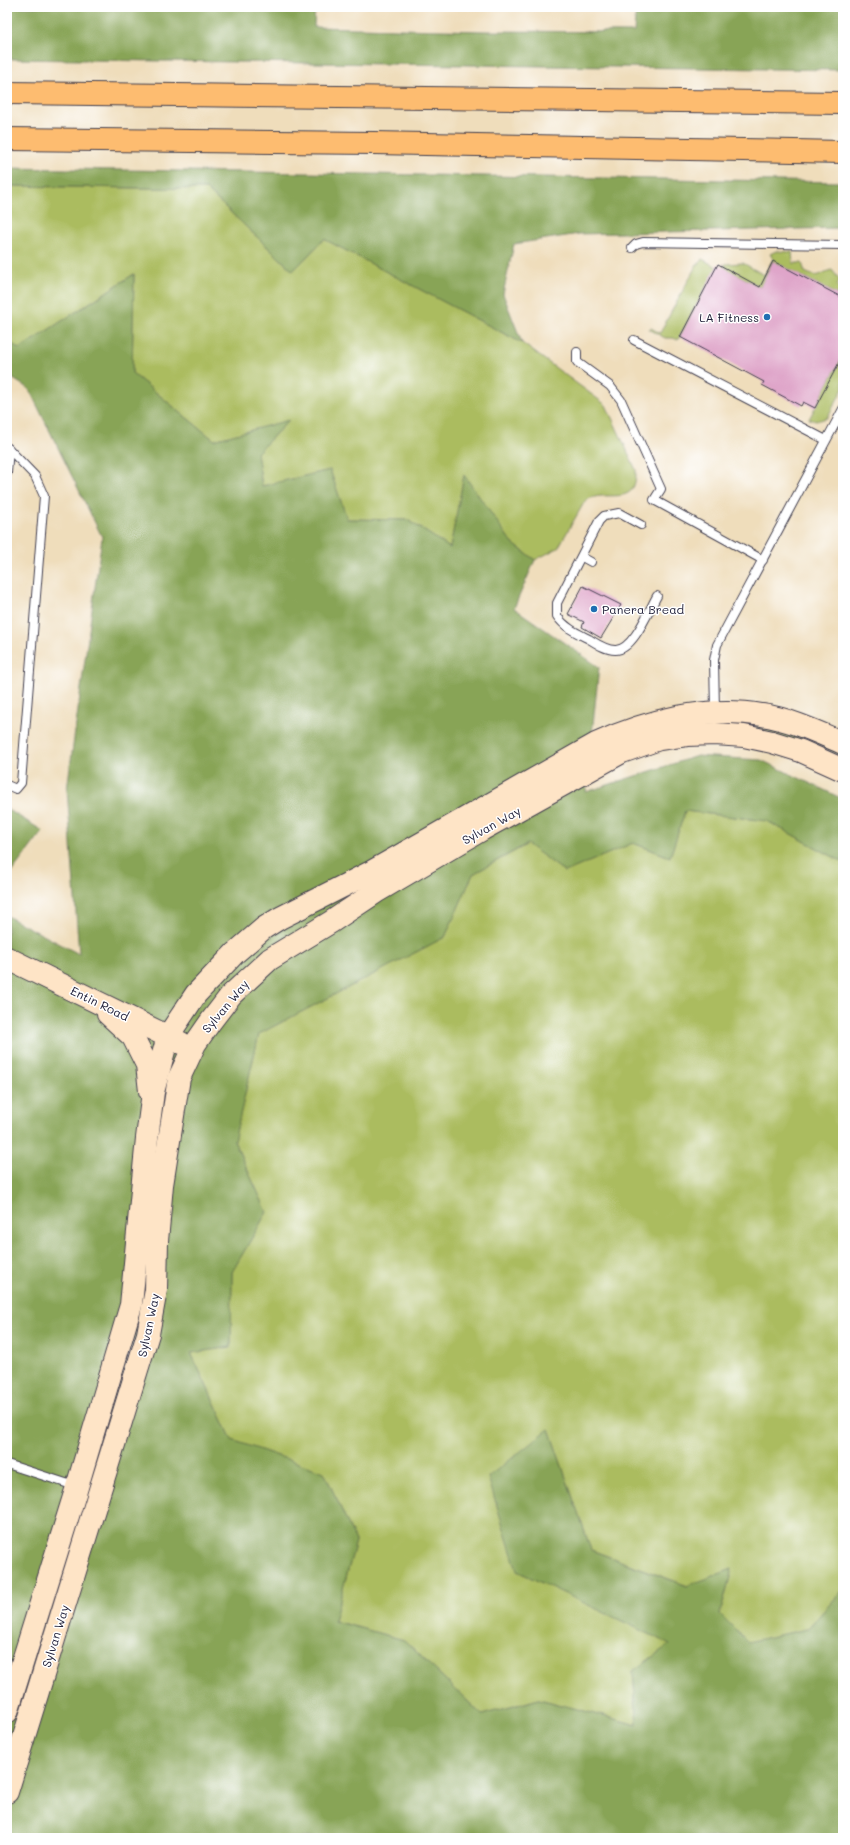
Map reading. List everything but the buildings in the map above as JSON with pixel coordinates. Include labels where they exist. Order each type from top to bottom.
[{"type":"highway","points":[[7,93],[843,103]]},
{"type":"highway","points":[[7,138],[843,152]]},
{"type":"street","name":"Sylvan Way","points":[[7,1792],[88,1491],[131,1305],[153,1092],[168,1036],[200,989],[235,953],[264,928],[280,918],[370,872],[622,752],[659,739],[687,735],[744,712],[764,715],[812,729],[843,743]]},
{"type":"street","name":"Sylvan Way","points":[[715,723],[744,736],[801,750],[843,770]]},
{"type":"street","name":"Sylvan Way","points":[[7,1712],[88,1491],[148,1334],[156,1290],[158,1234],[170,1126],[179,1078],[193,1050],[210,1020],[231,995],[270,959],[331,922],[493,813]]},
{"type":"street","name":"Entin Road","points":[[7,958],[168,1036],[193,1050]]},
{"type":"street","points":[[89,998],[133,1037],[147,1065],[150,1079],[151,1107]]},
{"type":"lane","points":[[632,248],[636,244],[642,242],[843,245]]},
{"type":"lane","points":[[634,340],[826,440]]},
{"type":"lane","points":[[577,352],[577,362],[610,386],[621,400],[661,489],[654,500],[763,560]]},
{"type":"lane","points":[[715,723],[714,660],[717,645],[843,410]]},
{"type":"lane","points":[[7,473],[8,448]]},
{"type":"lane","points":[[7,785],[16,790],[20,783],[44,496],[35,476],[8,448]]},
{"type":"lane","points":[[641,524],[619,513],[604,516],[557,604],[557,616],[565,626],[605,648],[614,650],[625,647],[633,640],[657,596]]},
{"type":"lane","points":[[582,557],[591,562]]},
{"type":"lane","points":[[7,1464],[88,1491]]},
{"type":"green space","points":[[7,7],[315,7],[314,27],[485,31],[634,32],[636,7],[843,7],[843,70],[7,59]]},
{"type":"green space","points":[[7,168],[843,182],[843,228],[579,234],[514,244],[503,294],[522,343],[324,239],[293,271],[206,189],[7,186]]},
{"type":"green space","points":[[7,186],[206,189],[293,271],[324,239],[522,343],[606,405],[636,470],[635,483],[631,490],[626,494],[619,496],[593,497],[585,501],[558,548],[535,560],[512,543],[464,476],[450,548],[408,520],[347,519],[330,470],[262,486],[257,453],[288,421],[214,440],[132,373],[134,274],[19,349],[7,340]]},
{"type":"green space","points":[[776,251],[792,252],[793,263],[802,263],[805,272],[810,274],[820,275],[832,270],[840,280],[837,286],[843,290],[843,298],[773,261],[760,287],[725,268],[725,264],[743,263],[764,275],[773,259],[770,254]]},
{"type":"green space","points":[[702,259],[717,267],[678,340],[673,338],[665,338],[649,329],[651,328],[660,333],[697,264],[699,264]]},
{"type":"green space","points":[[134,274],[132,373],[214,440],[289,420],[257,453],[262,486],[330,470],[347,519],[408,520],[450,548],[464,475],[512,543],[535,560],[514,608],[599,667],[586,792],[697,756],[761,760],[843,799],[843,862],[767,821],[685,811],[670,857],[633,843],[565,872],[527,844],[473,874],[445,937],[259,1034],[234,1141],[267,1212],[232,1272],[231,1347],[191,1353],[232,1440],[324,1472],[356,1541],[334,1621],[404,1640],[482,1715],[539,1699],[637,1725],[633,1671],[670,1644],[517,1571],[488,1477],[549,1429],[591,1550],[687,1586],[732,1569],[720,1614],[748,1642],[807,1629],[843,1590],[843,1838],[749,1838],[742,1835],[735,1838],[7,1838],[7,916],[79,954],[67,789],[102,537],[29,389],[7,375],[7,340],[19,349]]},
{"type":"green space","points":[[843,355],[843,389],[827,418],[816,421],[809,419]]},
{"type":"green space","points":[[745,725],[783,732],[813,741],[837,751],[843,757],[820,746],[795,744]]},
{"type":"green space","points":[[7,809],[43,831],[7,878]]},
{"type":"green space","points":[[685,811],[767,821],[843,862],[843,1590],[807,1629],[748,1642],[720,1614],[732,1569],[688,1586],[591,1550],[549,1429],[517,1571],[671,1644],[633,1671],[637,1725],[539,1699],[482,1715],[404,1640],[334,1621],[356,1541],[324,1472],[232,1440],[191,1353],[231,1347],[232,1272],[267,1212],[234,1141],[259,1034],[445,937],[473,874],[528,844],[565,872],[633,843],[670,857]]},
{"type":"place","name":"LA Fitness","points":[[767,317]]},
{"type":"place","name":"Panera Bread","points":[[594,609]]}]
